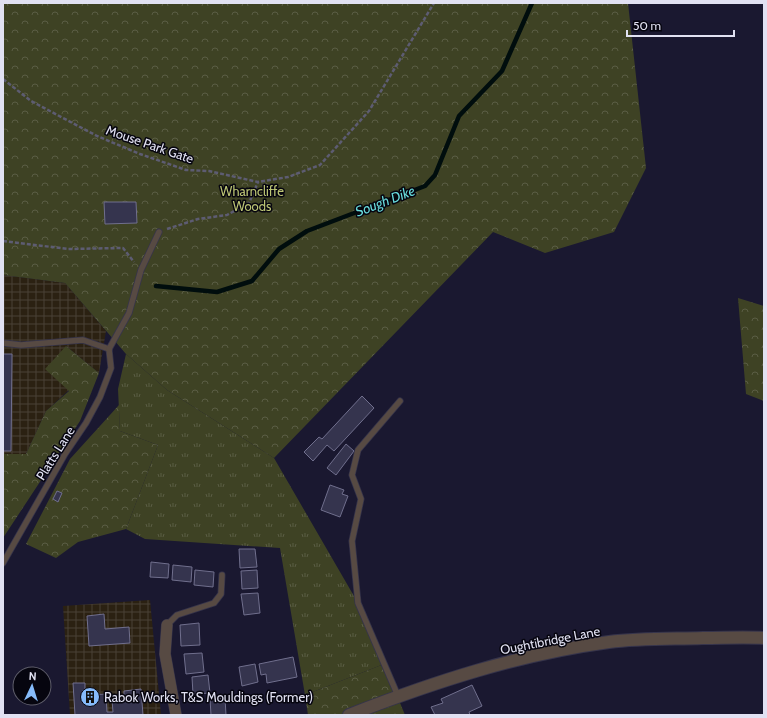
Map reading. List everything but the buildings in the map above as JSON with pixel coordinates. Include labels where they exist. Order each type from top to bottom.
[{"type":"street","points":[[167,625],[165,654],[176,715]]},
{"type":"street","name":"Oughtibridge Lane","points":[[350,715],[398,696],[479,669],[544,653],[610,642],[672,639],[764,638]]},
{"type":"lane","points":[[3,343],[21,345],[83,340],[109,349],[129,313],[141,270],[159,232]]},
{"type":"lane","name":"Platts Lane","points":[[3,563],[64,454],[86,423],[96,403],[111,368],[109,349]]},
{"type":"lane","points":[[398,696],[358,603],[352,541],[361,499],[352,476],[358,450],[400,401]]},
{"type":"lane","points":[[167,625],[177,615],[214,603],[221,594],[222,576]]},
{"type":"path","name":"Mouse Park Gate","points":[[3,79],[31,101],[97,136],[140,154],[186,170],[209,171],[258,182],[288,177],[320,165],[369,111],[434,3]]},
{"type":"path","points":[[159,232],[198,220],[227,215],[249,203],[258,182]]},
{"type":"path","points":[[3,241],[68,249],[123,248],[141,270]]},
{"type":"shaded area","points":[[3,275],[65,283],[106,331],[99,373],[66,346],[69,390],[46,411],[26,454],[3,454]]},
{"type":"shaded area","points":[[150,600],[161,715],[70,715],[63,606]]},
{"type":"green space","name":"Wharncliffe Woods","points":[[3,3],[628,3],[646,168],[614,232],[545,253],[493,232],[274,458],[167,390],[126,354],[65,283],[3,275]]},
{"type":"green space","points":[[738,298],[764,306],[764,401],[746,394]]},
{"type":"green space","points":[[66,346],[99,373],[80,421],[3,538],[3,454],[26,454],[46,411],[69,391],[45,369]]},
{"type":"green space","points":[[126,354],[167,390],[274,458],[358,603],[384,664],[305,695],[280,548],[145,539],[126,529],[158,445],[120,431],[118,389]]},
{"type":"green space","points":[[119,405],[120,431],[158,445],[126,529],[78,542],[56,558],[26,544],[70,459]]},
{"type":"green space","points":[[384,664],[405,715],[308,715],[305,695]]},
{"type":"waterway","name":"Sough Dike","points":[[156,286],[217,292],[252,281],[279,249],[307,231],[425,186],[435,175],[459,116],[502,71],[532,3]]},
{"type":"place","name":"Rabok Works, T&S Mouldings (Former)","points":[[90,697]]}]
